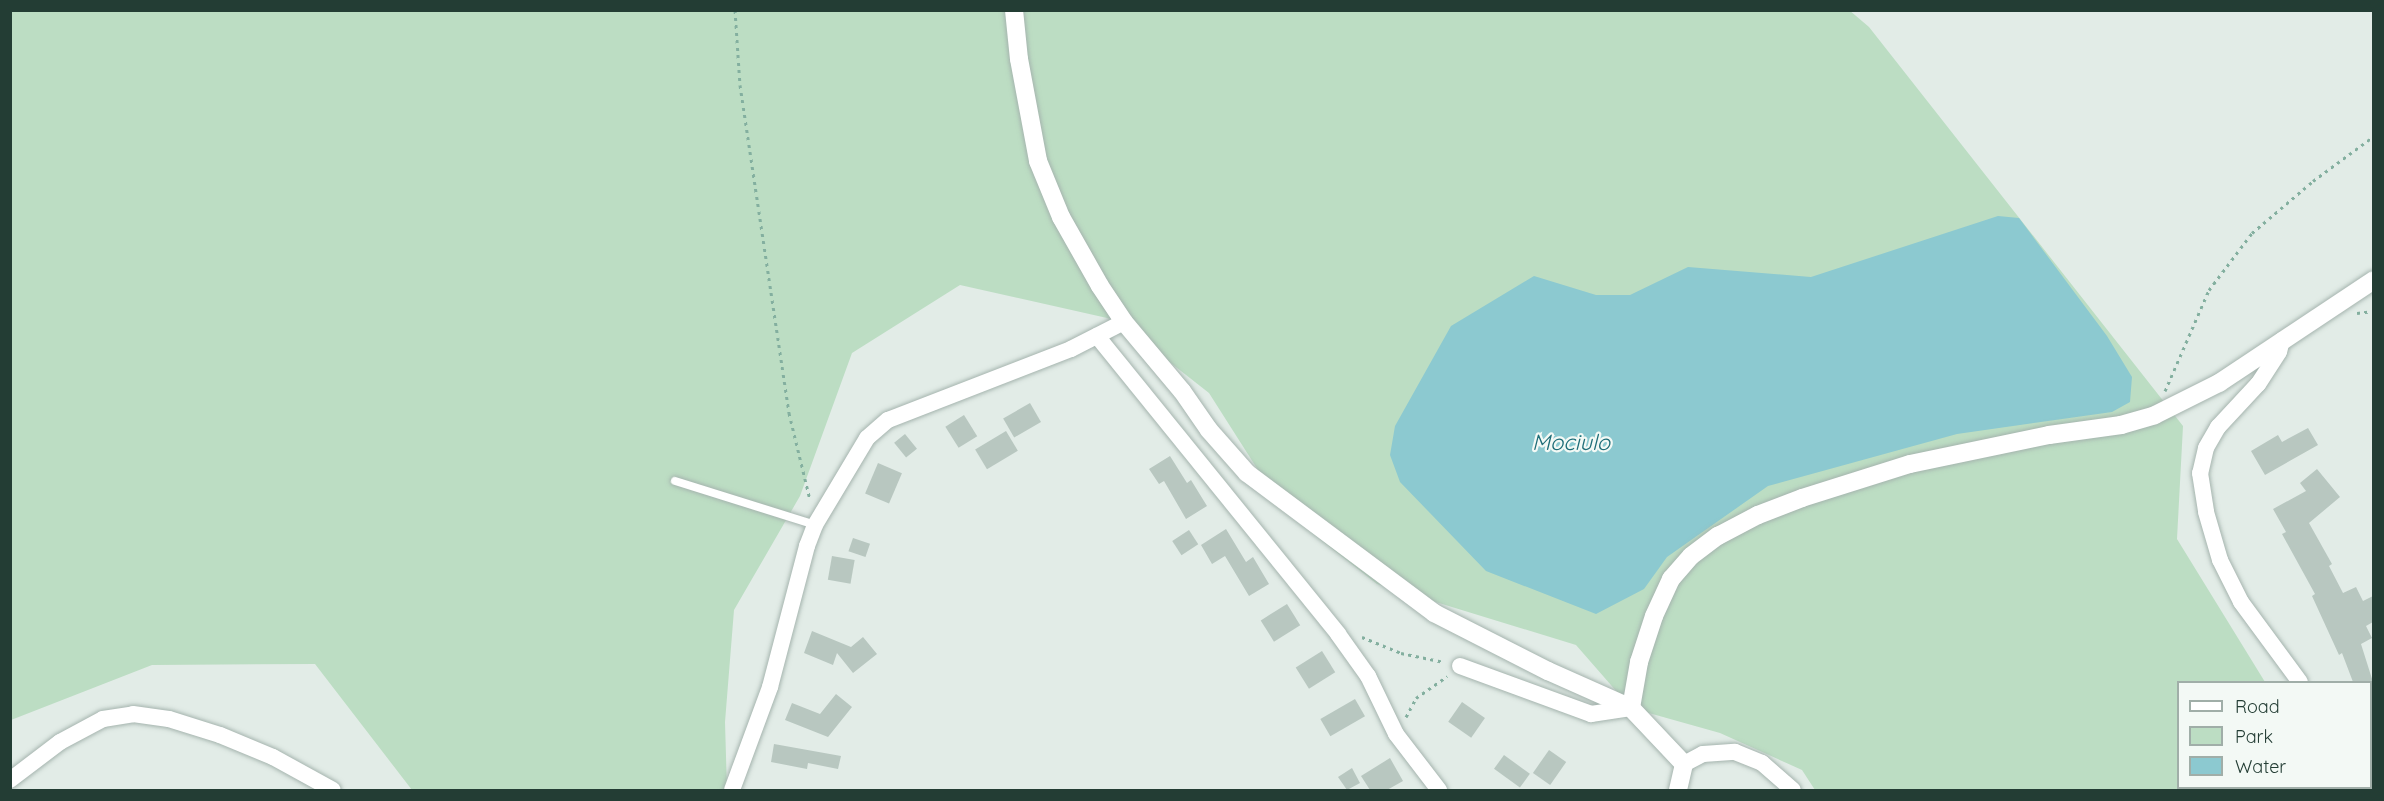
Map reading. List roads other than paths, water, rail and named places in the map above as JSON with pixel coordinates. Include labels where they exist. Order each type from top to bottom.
[{"type":"street","points":[[1014,10],[1019,59],[1038,161],[1061,218],[1100,286],[1124,322],[1182,391],[1209,430],[1247,473],[1434,613],[1548,671],[1631,708],[1684,764]]},
{"type":"street","points":[[1631,708],[1639,662],[1654,616],[1671,579],[1691,556],[1718,536],[1758,515],[1802,498],[1910,464],[2049,435],[2121,425],[2155,415],[2218,383],[2373,280]]},
{"type":"street","points":[[732,790],[770,687],[807,546],[815,525],[867,438],[888,420],[1071,350],[1124,322]]},
{"type":"street","points":[[1097,336],[1338,634],[1368,676],[1396,734],[1439,790]]},
{"type":"street","points":[[2282,340],[2279,352],[2258,384],[2218,427],[2206,448],[2200,474],[2206,512],[2220,560],[2241,602],[2299,681]]},
{"type":"street","points":[[1460,666],[1591,714],[1631,708]]},
{"type":"street","points":[[10,780],[60,742],[78,732],[103,719],[133,714],[169,719],[220,735],[273,757],[333,790]]},
{"type":"street","points":[[1684,764],[1704,754],[1735,752],[1762,763],[1793,790]]},
{"type":"street","points":[[1678,790],[1684,764]]},
{"type":"lane","points":[[675,481],[815,525]]},
{"type":"water","name":"Mociulo","points":[[1998,216],[2019,218],[2107,336],[2132,377],[2130,402],[2112,412],[1957,434],[1768,486],[1667,557],[1644,589],[1596,614],[1486,571],[1400,482],[1390,455],[1395,426],[1451,326],[1534,276],[1596,295],[1630,295],[1688,267],[1811,277]]}]
